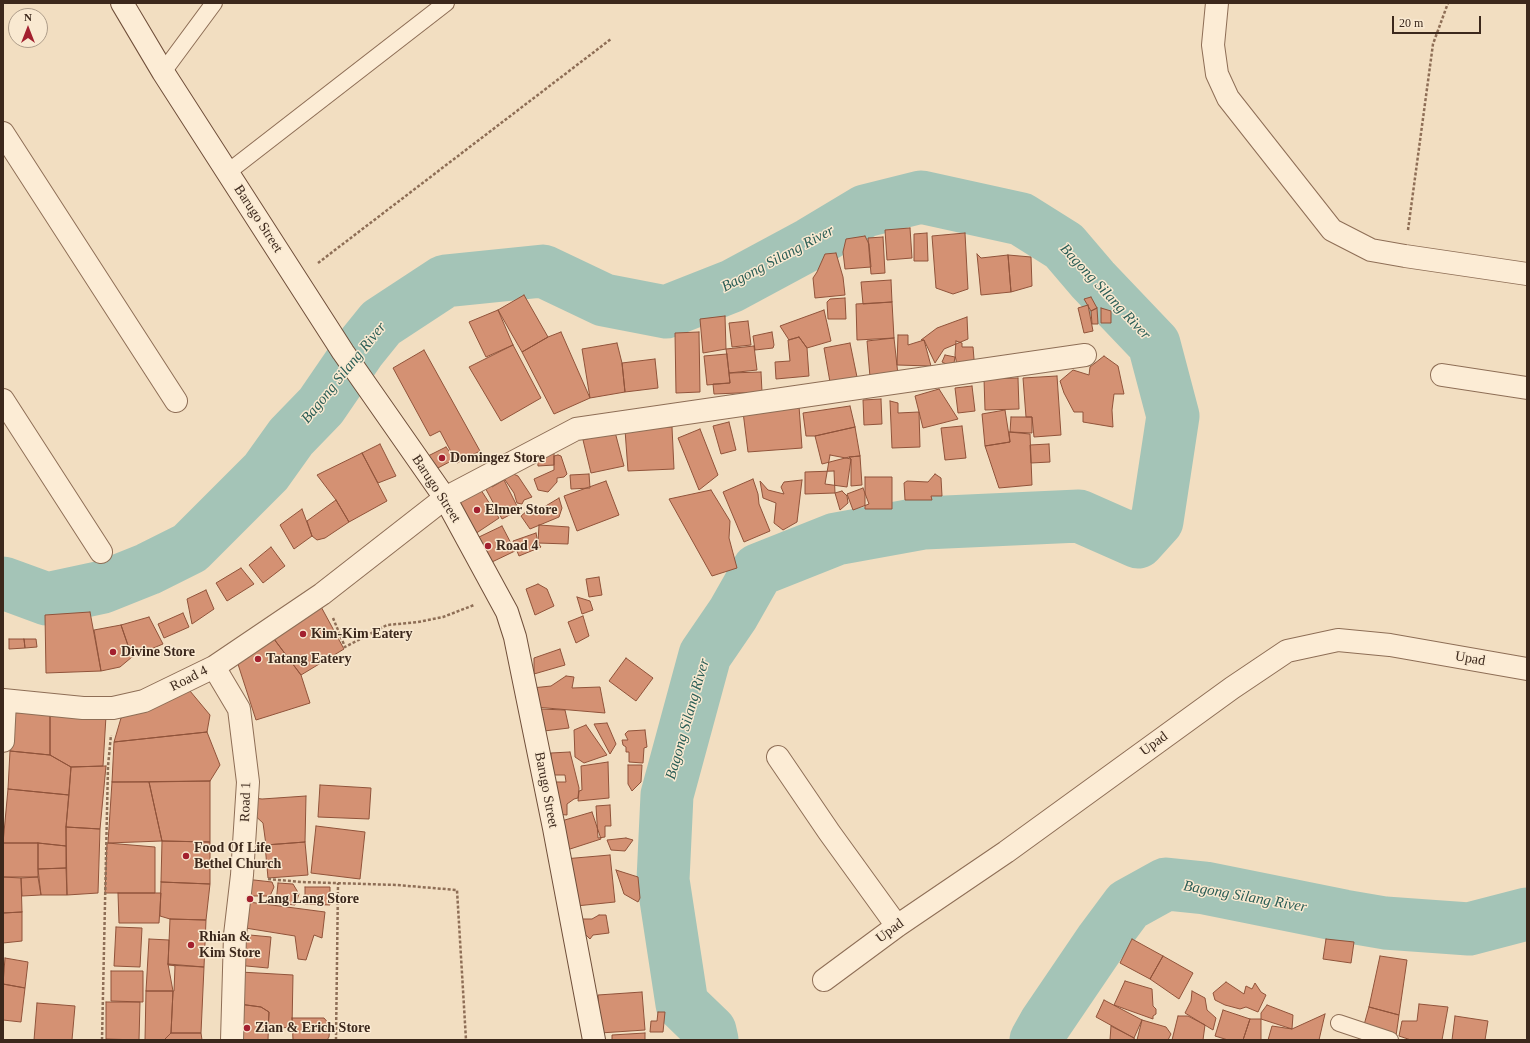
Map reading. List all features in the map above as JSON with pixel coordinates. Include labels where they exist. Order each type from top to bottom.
[{"type":"street","name":"Barugo Street","points":[[122,3],[163,72],[343,352],[444,498],[498,596],[511,624],[515,637],[554,828],[594,1040]]},
{"type":"street","points":[[1217,3],[1213,45],[1216,74],[1228,98],[1332,230],[1370,250],[1527,274]]},
{"type":"street","points":[[3,133],[176,401]]},
{"type":"street","name":"Road 4","points":[[4,701],[83,708],[113,708],[144,701],[214,666],[322,594],[444,498],[576,429],[1085,355]]},
{"type":"street","points":[[1442,375],[1527,388]]},
{"type":"street","points":[[3,400],[101,552]]},
{"type":"street","name":"Upad","points":[[824,980],[897,926],[1006,852],[1232,688],[1287,651],[1338,640],[1390,646],[1527,669]]},
{"type":"street","name":"Road 1","points":[[214,666],[238,709],[248,782],[242,875],[235,935],[232,1040]]},
{"type":"street","points":[[3,741],[4,701]]},
{"type":"street","points":[[778,757],[829,832],[897,926]]},
{"type":"lane","points":[[163,72],[214,3]]},
{"type":"lane","points":[[228,172],[446,3]]},
{"type":"lane","points":[[1339,1023],[1390,1040]]},
{"type":"path","points":[[1405,256],[1434,44],[1448,3]]},
{"type":"path","points":[[321,261],[611,39]]},
{"type":"path","points":[[345,647],[387,625],[418,622],[443,617],[498,596]]},
{"type":"path","points":[[102,1040],[108,766],[113,708]]},
{"type":"path","points":[[242,875],[263,879],[397,885],[457,890],[466,1040]]},
{"type":"path","points":[[336,1040],[338,883]]},
{"type":"building","points":[[910,228],[912,258],[887,260],[885,230]]},
{"type":"building","points":[[927,233],[928,261],[914,261],[914,234]]},
{"type":"building","points":[[965,233],[968,289],[953,294],[936,288],[932,236]]},
{"type":"building","points":[[865,236],[869,244],[871,267],[845,269],[843,252],[846,239]]},
{"type":"building","points":[[883,237],[885,273],[871,274],[868,238]]},
{"type":"building","points":[[836,253],[843,277],[845,295],[815,298],[813,278],[825,254]]},
{"type":"building","points":[[977,254],[981,258],[1008,255],[1011,292],[981,295]]},
{"type":"building","points":[[1008,255],[1031,257],[1032,286],[1011,292]]},
{"type":"building","points":[[891,280],[892,302],[863,304],[861,282]]},
{"type":"building","points":[[524,295],[548,337],[522,352],[498,310]]},
{"type":"building","points":[[1091,297],[1097,308],[1091,311],[1084,299]]},
{"type":"building","points":[[845,298],[846,319],[828,319],[827,302],[830,299]]},
{"type":"building","points":[[892,302],[894,338],[857,340],[856,304]]},
{"type":"building","points":[[1088,305],[1093,331],[1084,333],[1078,308]]},
{"type":"building","points":[[1097,308],[1098,324],[1092,324],[1091,311]]},
{"type":"building","points":[[1101,308],[1111,311],[1111,323],[1101,323]]},
{"type":"building","points":[[498,310],[513,345],[486,357],[469,322]]},
{"type":"building","points":[[824,310],[831,341],[807,348],[799,337],[789,340],[780,326]]},
{"type":"building","points":[[725,316],[726,349],[703,353],[700,319]]},
{"type":"building","points":[[967,317],[968,339],[944,349],[935,363],[924,340],[921,340],[937,328]]},
{"type":"building","points":[[748,321],[751,345],[732,347],[729,323]]},
{"type":"building","points":[[561,332],[590,398],[554,414],[522,352],[548,337]]},
{"type":"building","points":[[699,332],[700,392],[676,393],[675,333]]},
{"type":"building","points":[[772,332],[773,348],[755,350],[753,336]]},
{"type":"building","points":[[898,335],[908,335],[908,345],[924,340],[931,366],[897,365]]},
{"type":"building","points":[[799,337],[807,348],[809,376],[776,379],[775,362],[790,361],[788,340]]},
{"type":"building","points":[[894,338],[898,375],[870,377],[867,341]]},
{"type":"building","points":[[956,341],[962,343],[962,347],[973,347],[974,359],[970,367],[957,365],[955,355]]},
{"type":"building","points":[[617,343],[622,363],[625,392],[590,398],[582,349]]},
{"type":"building","points":[[850,343],[857,377],[830,382],[824,348]]},
{"type":"building","points":[[513,345],[541,398],[501,421],[469,367]]},
{"type":"building","points":[[754,346],[757,370],[729,373],[726,349]]},
{"type":"building","points":[[424,350],[480,451],[457,463],[440,431],[430,436],[393,368]]},
{"type":"building","points":[[727,354],[730,383],[707,385],[704,356]]},
{"type":"building","points":[[945,355],[955,357],[953,369],[947,369],[946,364],[942,362]]},
{"type":"building","points":[[1104,356],[1118,366],[1124,394],[1114,394],[1112,410],[1113,427],[1083,422],[1083,412],[1074,412],[1064,393],[1060,381],[1073,370],[1089,375],[1090,367]]},
{"type":"building","points":[[655,359],[658,388],[625,392],[622,363]]},
{"type":"building","points":[[761,372],[762,392],[714,394],[713,384],[730,383],[729,373]]},
{"type":"building","points":[[1057,376],[1061,435],[1034,437],[1032,417],[1026,417],[1023,378]]},
{"type":"building","points":[[1018,378],[1019,409],[985,410],[984,379]]},
{"type":"building","points":[[972,386],[975,411],[958,413],[955,388]]},
{"type":"building","points":[[939,389],[958,419],[923,428],[915,396]]},
{"type":"building","points":[[881,399],[882,424],[864,425],[863,400]]},
{"type":"building","points":[[890,401],[898,403],[898,413],[919,412],[920,447],[892,448]]},
{"type":"building","points":[[799,406],[802,448],[748,452],[743,412]]},
{"type":"building","points":[[850,406],[855,427],[815,436],[806,436],[803,413]]},
{"type":"building","points":[[1005,410],[1010,442],[985,446],[982,414]]},
{"type":"building","points":[[1011,417],[1032,417],[1032,433],[1010,432]]},
{"type":"building","points":[[729,422],[736,450],[721,454],[713,426]]},
{"type":"building","points":[[962,426],[966,458],[945,460],[941,428]]},
{"type":"building","points":[[672,427],[674,469],[628,471],[625,430]]},
{"type":"building","points":[[855,427],[860,456],[849,457],[822,464],[815,436]]},
{"type":"building","points":[[700,429],[718,475],[699,490],[678,438]]},
{"type":"building","points":[[615,432],[624,466],[591,473],[583,440]]},
{"type":"building","points":[[1009,432],[1030,434],[1032,485],[999,488],[985,446],[1010,442]]},
{"type":"building","points":[[380,444],[396,476],[378,483],[362,453]]},
{"type":"building","points":[[1049,444],[1050,462],[1031,463],[1030,445]]},
{"type":"building","name":"Domingez Store","points":[[446,447],[455,459],[436,469],[428,456]]},
{"type":"building","points":[[554,448],[554,465],[538,466],[537,450]]},
{"type":"building","points":[[362,453],[387,501],[349,522],[336,500],[317,475]]},
{"type":"building","points":[[830,455],[851,459],[847,487],[825,484]]},
{"type":"building","points":[[554,456],[561,456],[567,474],[564,477],[557,478],[557,482],[548,492],[538,490],[534,479],[554,470]]},
{"type":"building","points":[[860,456],[862,485],[851,486],[851,459],[849,457]]},
{"type":"building","points":[[834,471],[835,493],[805,494],[805,472]]},
{"type":"building","points":[[511,473],[518,476],[532,497],[524,500],[522,504],[517,503],[514,493],[503,477]]},
{"type":"building","points":[[589,474],[590,488],[571,489],[570,475]]},
{"type":"building","points":[[935,474],[941,478],[942,496],[931,496],[932,500],[905,500],[904,483],[907,481],[928,482]]},
{"type":"building","points":[[865,477],[892,477],[892,509],[865,509]]},
{"type":"building","points":[[488,479],[492,487],[504,480],[519,510],[502,519],[482,482]]},
{"type":"building","points":[[753,479],[758,494],[759,504],[770,531],[744,542],[723,492]]},
{"type":"building","points":[[802,480],[797,522],[783,530],[774,523],[776,503],[763,498],[760,481],[768,490],[784,494],[781,487],[784,482]]},
{"type":"building","points":[[606,481],[619,515],[577,531],[564,496]]},
{"type":"building","name":"Elmer Store","points":[[479,487],[499,518],[475,534],[455,502]]},
{"type":"building","points":[[863,488],[869,504],[853,510],[847,494]]},
{"type":"building","points":[[711,490],[730,521],[729,538],[737,568],[712,576],[669,499]]},
{"type":"building","points":[[842,491],[847,496],[848,503],[840,510],[835,493]]},
{"type":"building","points":[[559,498],[562,508],[559,517],[530,529],[521,516],[533,506],[539,510]]},
{"type":"building","points":[[336,500],[349,522],[325,538],[317,540],[312,536],[307,521]]},
{"type":"building","points":[[302,509],[312,536],[294,549],[280,525]]},
{"type":"building","points":[[539,525],[569,527],[568,544],[538,543]]},
{"type":"building","points":[[502,526],[515,551],[492,562],[479,537]]},
{"type":"building","points":[[536,533],[538,543],[541,547],[519,556],[513,541]]},
{"type":"building","points":[[271,547],[285,566],[263,583],[249,565]]},
{"type":"building","points":[[241,568],[254,584],[227,601],[216,583]]},
{"type":"building","points":[[599,577],[602,595],[589,597],[586,579]]},
{"type":"building","points":[[538,584],[547,589],[554,606],[535,615],[526,589]]},
{"type":"building","points":[[206,590],[214,609],[192,624],[187,599]]},
{"type":"building","points":[[577,597],[590,601],[593,610],[582,614]]},
{"type":"building","points":[[319,603],[344,649],[301,675],[271,635]]},
{"type":"building","points":[[90,612],[101,671],[46,673],[45,615]]},
{"type":"building","points":[[183,613],[189,627],[164,638],[158,624]]},
{"type":"building","points":[[583,616],[589,636],[576,643],[568,622]]},
{"type":"building","points":[[149,617],[163,644],[132,657],[121,625]]},
{"type":"building","points":[[121,625],[132,657],[120,667],[101,671],[94,630]]},
{"type":"building","points":[[271,635],[301,675],[310,703],[256,720],[236,658]]},
{"type":"building","points":[[9,639],[24,639],[25,648],[9,649]]},
{"type":"building","points":[[24,639],[36,639],[37,647],[25,648]]},
{"type":"building","points":[[560,649],[565,665],[534,674],[534,658]]},
{"type":"building","points":[[626,658],[653,678],[636,701],[609,681]]},
{"type":"building","points":[[566,676],[574,677],[572,688],[600,687],[605,713],[535,707],[532,688],[551,686]]},
{"type":"building","points":[[190,691],[210,715],[207,732],[114,742],[121,718]]},
{"type":"building","points":[[540,709],[565,710],[569,728],[544,731]]},
{"type":"building","points":[[50,711],[106,716],[103,766],[71,767],[50,755]]},
{"type":"building","points":[[50,711],[50,755],[10,751],[14,713]]},
{"type":"building","points":[[607,723],[616,744],[610,754],[594,724]]},
{"type":"building","points":[[586,725],[607,755],[584,763],[575,757],[574,730]]},
{"type":"building","points":[[645,730],[647,747],[644,748],[643,763],[629,762],[629,752],[626,752],[626,747],[623,745],[622,740],[628,740],[625,734],[628,731]]},
{"type":"building","points":[[207,732],[220,765],[210,781],[112,782],[114,742]]},
{"type":"building","points":[[10,751],[50,755],[71,767],[69,795],[8,789]]},
{"type":"building","points":[[570,752],[579,788],[578,798],[567,804],[567,815],[555,814],[550,782],[566,782],[565,775],[551,775],[551,753]]},
{"type":"building","points":[[608,762],[609,798],[578,801],[579,791],[582,790],[581,766]]},
{"type":"building","points":[[628,765],[642,765],[641,782],[632,791],[628,784]]},
{"type":"building","points":[[106,766],[100,829],[66,827],[71,767]]},
{"type":"building","points":[[210,781],[210,842],[162,841],[149,782]]},
{"type":"building","points":[[112,782],[149,782],[162,841],[108,843]]},
{"type":"building","points":[[320,785],[371,788],[369,819],[318,817]]},
{"type":"building","points":[[8,789],[69,795],[66,846],[38,843],[3,843]]},
{"type":"building","points":[[306,796],[305,842],[266,845],[263,823],[251,812],[254,798],[262,799]]},
{"type":"building","points":[[610,805],[611,826],[605,826],[605,837],[598,838],[596,806]]},
{"type":"building","points":[[592,812],[601,839],[567,850],[558,822]]},
{"type":"building","points":[[316,826],[365,832],[360,879],[311,873]]},
{"type":"building","points":[[66,827],[100,829],[98,893],[67,895]]},
{"type":"building","points":[[626,838],[633,840],[625,851],[611,850],[607,840]]},
{"type":"building","name":"Food Of Life Bethel Church","points":[[162,841],[210,842],[210,884],[161,882]]},
{"type":"building","points":[[305,842],[308,875],[268,878],[265,845]]},
{"type":"building","points":[[3,843],[38,843],[38,877],[3,877]]},
{"type":"building","points":[[38,843],[66,846],[66,868],[38,869]]},
{"type":"building","points":[[107,843],[155,847],[155,893],[105,893]]},
{"type":"building","points":[[610,855],[615,902],[576,906],[564,859]]},
{"type":"building","points":[[66,868],[67,895],[41,895],[38,869]]},
{"type":"building","points":[[616,870],[638,877],[640,898],[638,902],[624,894]]},
{"type":"building","points":[[3,877],[21,878],[22,912],[3,913]]},
{"type":"building","points":[[38,877],[41,895],[22,896],[21,878]]},
{"type":"building","points":[[245,879],[272,882],[274,887],[270,896],[244,896]]},
{"type":"building","points":[[161,882],[210,884],[206,920],[170,919],[160,916]]},
{"type":"building","points":[[278,883],[293,884],[299,894],[295,905],[276,903]]},
{"type":"building","points":[[305,887],[330,887],[330,905],[305,904]]},
{"type":"building","points":[[118,893],[161,893],[159,923],[119,923]]},
{"type":"building","points":[[241,901],[325,912],[322,938],[314,935],[306,960],[298,959],[295,936],[239,927]]},
{"type":"building","points":[[22,912],[22,941],[3,943],[3,913]]},
{"type":"building","points":[[599,915],[606,915],[609,933],[593,935],[590,939],[586,935],[580,933],[577,919],[592,919]]},
{"type":"building","points":[[170,919],[206,920],[204,967],[168,965]]},
{"type":"building","points":[[116,927],[142,928],[140,967],[114,966]]},
{"type":"building","points":[[239,934],[271,937],[268,968],[236,965]]},
{"type":"building","points":[[149,939],[169,940],[168,964],[175,966],[174,991],[146,991]]},
{"type":"building","points":[[1132,939],[1163,956],[1150,979],[1120,963]]},
{"type":"building","points":[[1326,939],[1354,942],[1351,963],[1323,959]]},
{"type":"building","points":[[1163,956],[1193,973],[1179,999],[1150,979]]},
{"type":"building","points":[[1380,956],[1407,960],[1399,1015],[1369,1007]]},
{"type":"building","points":[[5,958],[28,962],[25,988],[3,984]]},
{"type":"building","points":[[168,964],[204,967],[201,1033],[171,1033],[173,991]]},
{"type":"building","points":[[111,971],[143,971],[143,1002],[111,1001]]},
{"type":"building","points":[[240,972],[293,975],[292,1027],[268,1029],[269,1012],[261,1007],[239,1004]]},
{"type":"building","points":[[1125,981],[1152,989],[1153,1006],[1156,1009],[1156,1014],[1153,1016],[1153,1019],[1114,1005]]},
{"type":"building","points":[[1226,982],[1244,994],[1246,986],[1252,989],[1255,983],[1261,992],[1266,995],[1258,1012],[1246,1007],[1240,1009],[1225,1005],[1215,1000],[1213,993]]},
{"type":"building","points":[[3,984],[25,988],[21,1022],[3,1020]]},
{"type":"building","points":[[146,991],[173,991],[171,1033],[164,1040],[145,1040]]},
{"type":"building","points":[[1192,991],[1205,998],[1207,1010],[1216,1018],[1213,1030],[1185,1013],[1191,1001]]},
{"type":"building","points":[[642,992],[645,1030],[600,1033],[598,995]]},
{"type":"building","points":[[1104,1000],[1142,1020],[1134,1038],[1096,1017]]},
{"type":"building","points":[[106,1002],[140,1002],[139,1040],[106,1039]]},
{"type":"building","points":[[37,1003],[75,1006],[72,1040],[34,1040]]},
{"type":"building","points":[[239,1004],[261,1007],[269,1012],[268,1040],[235,1040]]},
{"type":"building","points":[[1419,1004],[1448,1007],[1442,1040],[1411,1040],[1399,1036],[1402,1021],[1417,1021]]},
{"type":"building","points":[[1267,1005],[1293,1015],[1292,1029],[1261,1019],[1261,1013]]},
{"type":"building","points":[[1369,1007],[1399,1015],[1396,1036],[1364,1025]]},
{"type":"building","points":[[1223,1010],[1250,1019],[1243,1040],[1228,1040],[1215,1036]]},
{"type":"building","points":[[658,1012],[665,1012],[663,1032],[650,1032],[651,1021],[657,1021]]},
{"type":"building","points":[[1325,1014],[1319,1040],[1268,1040],[1272,1026],[1292,1029]]},
{"type":"building","points":[[1178,1016],[1188,1016],[1205,1025],[1203,1040],[1172,1040]]},
{"type":"building","points":[[1455,1016],[1488,1021],[1485,1040],[1452,1040]]},
{"type":"building","points":[[292,1018],[324,1018],[330,1025],[329,1037],[327,1040],[293,1040]]},
{"type":"building","points":[[1250,1019],[1261,1019],[1261,1040],[1243,1040]]},
{"type":"building","points":[[1142,1020],[1166,1027],[1171,1034],[1168,1040],[1137,1040]]},
{"type":"building","points":[[1111,1026],[1134,1038],[1135,1040],[1110,1040]]},
{"type":"building","points":[[171,1033],[201,1033],[202,1040],[164,1040]]},
{"type":"building","points":[[645,1033],[645,1040],[612,1040],[612,1035]]},
{"type":"waterway","name":"Bagong Silang River","points":[[3,583],[47,599],[103,587],[148,569],[190,548],[266,472],[291,437],[321,406],[360,349],[381,323],[445,281],[543,271],[604,300],[666,312],[732,286],[810,244],[865,211],[921,197],[1021,219],[1064,246],[1093,280],[1154,344],[1173,416],[1157,521],[1138,542],[1079,516],[924,523],[836,539],[758,570],[733,614],[705,655],[667,795],[663,880],[682,1004],[710,1031],[712,1040]]},
{"type":"waterway","name":"Bagong Silang River","points":[[1036,1040],[1045,1024],[1102,940],[1128,905],[1166,884],[1205,888],[1385,923],[1469,929],[1527,914]]},
{"type":"place","name":"Domingez Store","points":[[442,458]]},
{"type":"place","name":"Elmer Store","points":[[477,510]]},
{"type":"place","name":"Road 4","points":[[488,546]]},
{"type":"place","name":"Kim-Kim Eatery","points":[[303,634]]},
{"type":"place","name":"Divine Store","points":[[113,652]]},
{"type":"place","name":"Tatang Eatery","points":[[258,659]]},
{"type":"place","name":"Food Of Life Bethel Church","points":[[186,856]]},
{"type":"place","name":"Lang Lang Store","points":[[250,899]]},
{"type":"place","name":"Rhian & Kim Store","points":[[191,945]]},
{"type":"place","name":"Zian & Erich Store","points":[[247,1028]]}]
